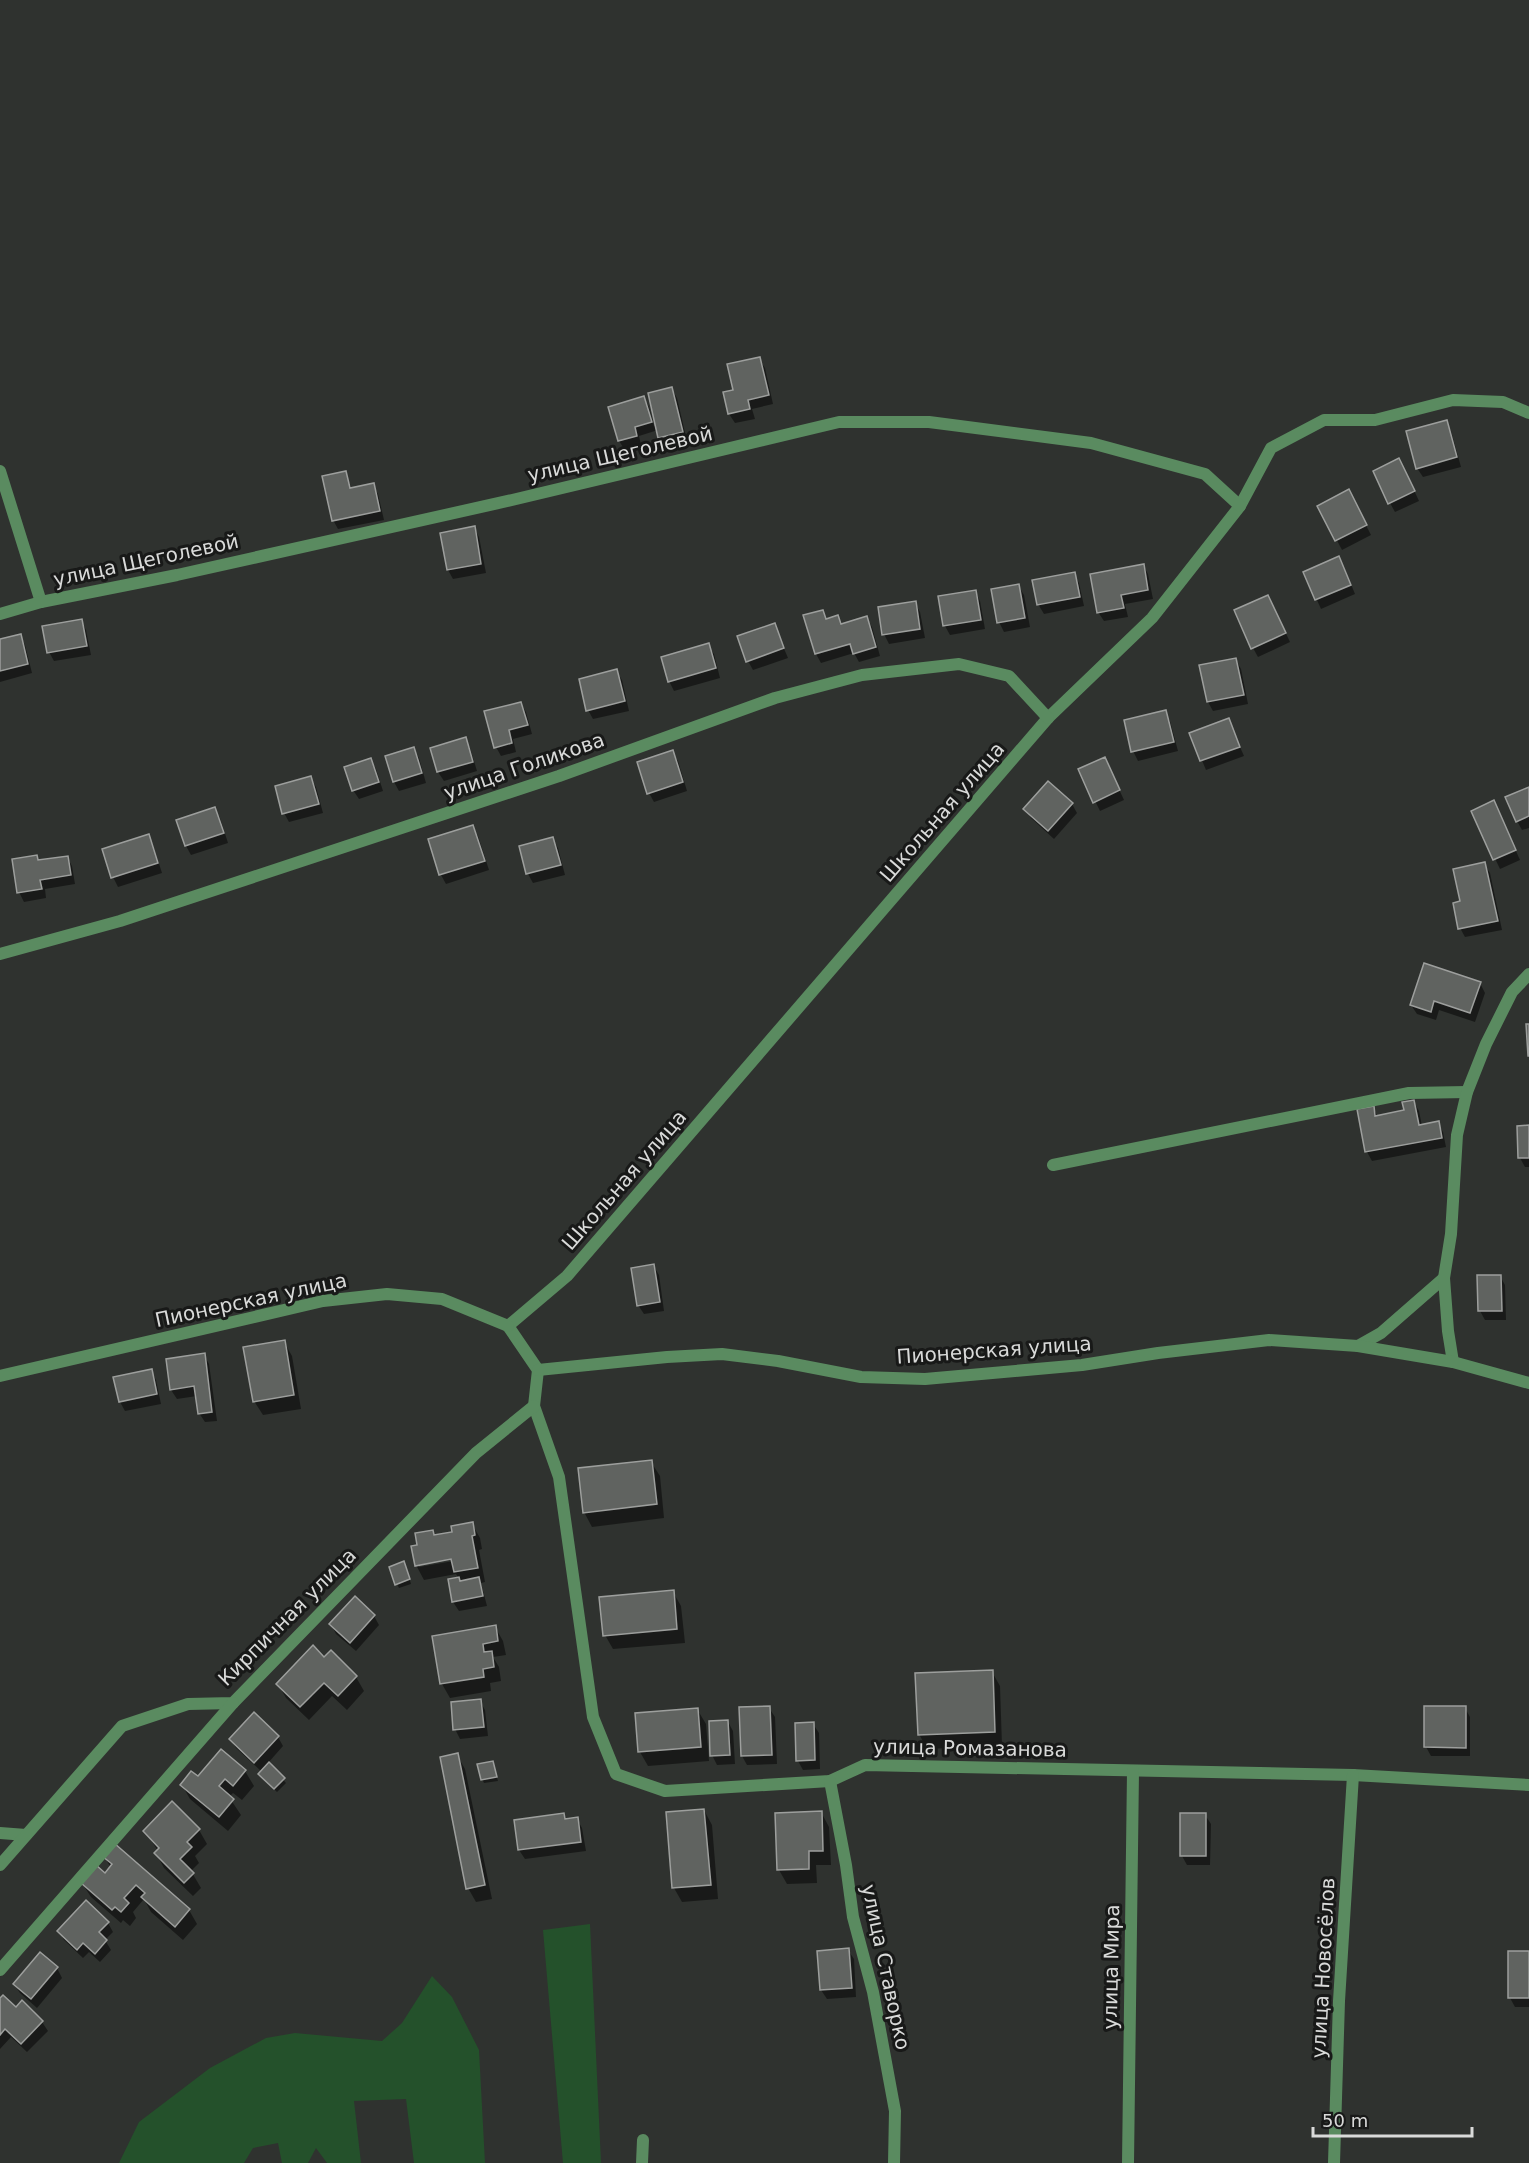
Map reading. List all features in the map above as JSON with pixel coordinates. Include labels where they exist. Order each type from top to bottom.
[{"type":"street","name":"Школьная улица","points":[[508,1326],[567,1276],[1048,718],[1152,618],[1239,506],[1271,448],[1324,420],[1375,420],[1453,400],[1503,402],[1529,413]]},
{"type":"street","name":"улица Щеголевой","points":[[0,614],[41,602],[177,576],[512,500],[839,422],[929,422],[1091,443],[1205,474],[1239,506]]},
{"type":"street","points":[[0,471],[41,602]]},
{"type":"street","name":"улица Голикова","points":[[0,954],[120,921],[559,776],[775,698],[862,675],[959,664],[999,673],[1009,676],[1048,718]]},
{"type":"street","points":[[1453,1362],[1444,1278],[1451,1234],[1456,1135],[1467,1092],[1486,1044],[1512,992],[1529,974]]},
{"type":"street","points":[[1053,1165],[1409,1093],[1467,1092]]},
{"type":"street","points":[[1358,1346],[1381,1332],[1444,1278]]},
{"type":"street","name":"Пионерская улица","points":[[0,1376],[323,1301],[387,1294],[442,1299],[508,1326]]},
{"type":"street","points":[[508,1326],[538,1370],[534,1406]]},
{"type":"street","name":"Пионерская улица","points":[[538,1370],[722,1354],[777,1361],[861,1377],[925,1379],[1082,1365],[1158,1353],[1269,1340],[1358,1346],[1453,1362],[1529,1383]]},
{"type":"street","name":"Кирпичная улица","points":[[0,1865],[122,1726],[189,1704],[233,1703],[476,1453],[534,1406]]},
{"type":"street","name":"улица Ромазанова","points":[[534,1406],[559,1477],[593,1717],[616,1774],[665,1791],[831,1781],[865,1765],[1353,1775],[1529,1785]]},
{"type":"street","points":[[0,1970],[233,1703]]},
{"type":"street","name":"улица Мира","points":[[1128,2163],[1133,1771]]},
{"type":"street","name":"улица Новосёлов","points":[[1334,2163],[1340,1989],[1353,1775]]},
{"type":"street","name":"улица Ставорко","points":[[831,1781],[853,1917],[873,1992],[895,2111],[894,2163]]},
{"type":"street","points":[[0,1833],[26,1834]]},
{"type":"street","points":[[642,2140],[642,2163]]},
{"type":"green space","points":[[590,1924],[601,2163],[563,2163],[543,1930]]},
{"type":"green space","points":[[432,1976],[452,1997],[479,2050],[485,2163],[414,2163],[406,2099],[354,2101],[361,2163],[327,2163],[316,2148],[308,2163],[282,2163],[278,2143],[253,2148],[244,2163],[119,2163],[139,2122],[210,2068],[266,2038],[295,2033],[382,2041],[402,2023]]},
{"type":"building","points":[[760,357],[769,395],[748,400],[750,409],[728,414],[723,392],[733,390],[727,364]]},
{"type":"building","points":[[672,387],[683,432],[658,438],[648,393]]},
{"type":"building","points":[[644,396],[652,422],[635,427],[637,436],[618,441],[608,407]]},
{"type":"building","points":[[1447,420],[1457,457],[1416,469],[1406,431]]},
{"type":"building","points":[[1399,458],[1415,491],[1388,504],[1373,471]]},
{"type":"building","points":[[346,471],[350,488],[374,483],[380,511],[332,521],[322,476]]},
{"type":"building","points":[[1349,489],[1367,525],[1335,541],[1317,506]]},
{"type":"building","points":[[475,526],[481,564],[447,570],[440,533]]},
{"type":"building","points":[[1339,556],[1351,585],[1315,600],[1303,572]]},
{"type":"building","points":[[1144,564],[1148,590],[1121,595],[1124,608],[1097,613],[1090,574]]},
{"type":"building","points":[[1075,572],[1080,597],[1037,605],[1032,580]]},
{"type":"building","points":[[1019,584],[1025,618],[997,623],[991,589]]},
{"type":"building","points":[[976,590],[981,620],[943,626],[938,596]]},
{"type":"building","points":[[1268,595],[1286,633],[1251,649],[1234,610]]},
{"type":"building","points":[[916,601],[920,629],[882,635],[878,607]]},
{"type":"building","points":[[823,610],[826,619],[838,615],[841,624],[867,616],[876,647],[853,654],[850,644],[815,654],[803,615]]},
{"type":"building","points":[[82,619],[87,646],[47,653],[42,626]]},
{"type":"building","points":[[775,623],[784,648],[746,662],[737,636]]},
{"type":"building","points":[[21,634],[28,664],[0,671],[0,639]]},
{"type":"building","points":[[709,643],[716,668],[668,682],[661,657]]},
{"type":"building","points":[[1236,658],[1244,695],[1207,702],[1199,665]]},
{"type":"building","points":[[617,669],[625,701],[586,711],[579,679]]},
{"type":"building","points":[[521,702],[528,725],[509,730],[512,743],[494,748],[484,711]]},
{"type":"building","points":[[1166,710],[1174,742],[1131,752],[1124,720]]},
{"type":"building","points":[[1229,718],[1240,747],[1200,761],[1189,733]]},
{"type":"building","points":[[466,737],[473,762],[437,772],[430,748]]},
{"type":"building","points":[[414,747],[422,773],[393,782],[385,756]]},
{"type":"building","points":[[673,750],[683,782],[647,794],[637,762]]},
{"type":"building","points":[[1105,757],[1120,790],[1093,803],[1078,769]]},
{"type":"building","points":[[371,758],[379,782],[352,791],[344,767]]},
{"type":"building","points":[[311,776],[319,804],[282,814],[275,786]]},
{"type":"building","points":[[1048,781],[1073,803],[1048,831],[1023,809]]},
{"type":"building","points":[[1529,787],[1529,816],[1516,822],[1505,797]]},
{"type":"building","points":[[1494,800],[1516,850],[1493,860],[1471,811]]},
{"type":"building","points":[[215,807],[224,833],[185,846],[176,820]]},
{"type":"building","points":[[473,825],[485,861],[439,875],[428,839]]},
{"type":"building","points":[[149,834],[158,863],[111,878],[102,849]]},
{"type":"building","points":[[553,837],[561,865],[526,874],[519,846]]},
{"type":"building","points":[[37,855],[38,860],[68,856],[71,875],[40,880],[42,889],[17,893],[12,859]]},
{"type":"building","points":[[1485,862],[1498,921],[1458,929],[1453,903],[1460,901],[1453,869]]},
{"type":"building","points":[[1424,963],[1481,982],[1470,1013],[1434,1001],[1431,1012],[1410,1005]]},
{"type":"building","points":[[1526,1024],[1529,1024],[1529,1056],[1528,1056]]},
{"type":"building","points":[[1414,1100],[1419,1125],[1439,1121],[1442,1138],[1365,1152],[1357,1109],[1374,1106],[1375,1116],[1404,1110],[1402,1102]]},
{"type":"building","points":[[1529,1125],[1529,1158],[1518,1158],[1517,1126]]},
{"type":"building","points":[[654,1264],[660,1302],[637,1306],[631,1268]]},
{"type":"building","points":[[1477,1275],[1501,1275],[1502,1311],[1478,1311]]},
{"type":"building","points":[[285,1340],[294,1395],[253,1402],[243,1347]]},
{"type":"building","points":[[205,1353],[212,1412],[198,1414],[194,1386],[170,1390],[166,1359]]},
{"type":"building","points":[[152,1369],[157,1394],[119,1402],[113,1377]]},
{"type":"building","points":[[652,1460],[657,1504],[583,1513],[578,1468]]},
{"type":"building","points":[[473,1522],[475,1535],[472,1536],[478,1568],[454,1572],[451,1559],[415,1566],[411,1546],[417,1545],[415,1533],[433,1530],[434,1535],[452,1532],[451,1526]]},
{"type":"building","points":[[404,1561],[410,1579],[395,1585],[389,1567]]},
{"type":"building","points":[[459,1577],[460,1581],[479,1577],[483,1596],[452,1602],[448,1579]]},
{"type":"building","points":[[674,1590],[677,1629],[603,1636],[599,1597]]},
{"type":"building","points":[[355,1596],[375,1615],[350,1643],[329,1624]]},
{"type":"building","points":[[496,1625],[498,1641],[483,1644],[484,1652],[492,1651],[494,1667],[483,1669],[484,1677],[440,1684],[432,1636]]},
{"type":"building","points":[[313,1645],[324,1657],[331,1650],[357,1676],[338,1696],[324,1683],[300,1707],[276,1684]]},
{"type":"building","points":[[993,1670],[995,1732],[918,1735],[915,1673]]},
{"type":"building","points":[[481,1699],[484,1727],[453,1730],[451,1702]]},
{"type":"building","points":[[770,1706],[772,1755],[741,1756],[739,1707]]},
{"type":"building","points":[[1424,1706],[1466,1706],[1466,1748],[1424,1747]]},
{"type":"building","points":[[698,1708],[701,1747],[638,1752],[635,1713]]},
{"type":"building","points":[[254,1712],[279,1736],[254,1763],[229,1739]]},
{"type":"building","points":[[728,1720],[730,1755],[710,1756],[709,1721]]},
{"type":"building","points":[[814,1722],[815,1760],[796,1761],[795,1723]]},
{"type":"building","points":[[221,1749],[246,1770],[233,1786],[225,1779],[219,1786],[234,1799],[219,1817],[180,1785],[191,1771],[198,1776]]},
{"type":"building","points":[[458,1753],[485,1885],[466,1889],[440,1757]]},
{"type":"building","points":[[493,1761],[497,1777],[481,1780],[477,1764]]},
{"type":"building","points":[[269,1762],[285,1778],[274,1789],[258,1774]]},
{"type":"building","points":[[172,1801],[200,1829],[187,1842],[192,1847],[180,1859],[194,1873],[184,1883],[154,1853],[159,1848],[143,1831]]},
{"type":"building","points":[[704,1809],[711,1885],[672,1888],[666,1812]]},
{"type":"building","points":[[822,1811],[823,1851],[809,1851],[809,1869],[777,1870],[775,1813]]},
{"type":"building","points":[[564,1813],[565,1819],[578,1817],[581,1842],[518,1850],[514,1820]]},
{"type":"building","points":[[1180,1813],[1206,1813],[1206,1856],[1180,1856]]},
{"type":"building","points":[[114,1843],[190,1909],[175,1927],[141,1897],[145,1893],[136,1885],[124,1898],[129,1903],[121,1912],[115,1907],[112,1910],[81,1883],[96,1865],[105,1873],[112,1864],[102,1856]]},
{"type":"building","points":[[86,1900],[109,1922],[99,1932],[107,1940],[95,1954],[83,1943],[77,1950],[57,1931]]},
{"type":"building","points":[[849,1948],[852,1988],[820,1990],[817,1951]]},
{"type":"building","points":[[1508,1951],[1529,1951],[1529,1998],[1508,1998]]},
{"type":"building","points":[[40,1952],[58,1967],[31,1999],[13,1984]]},
{"type":"building","points":[[3,1995],[16,2007],[22,2000],[43,2021],[21,2044],[5,2029],[0,2035],[0,1998]]}]
